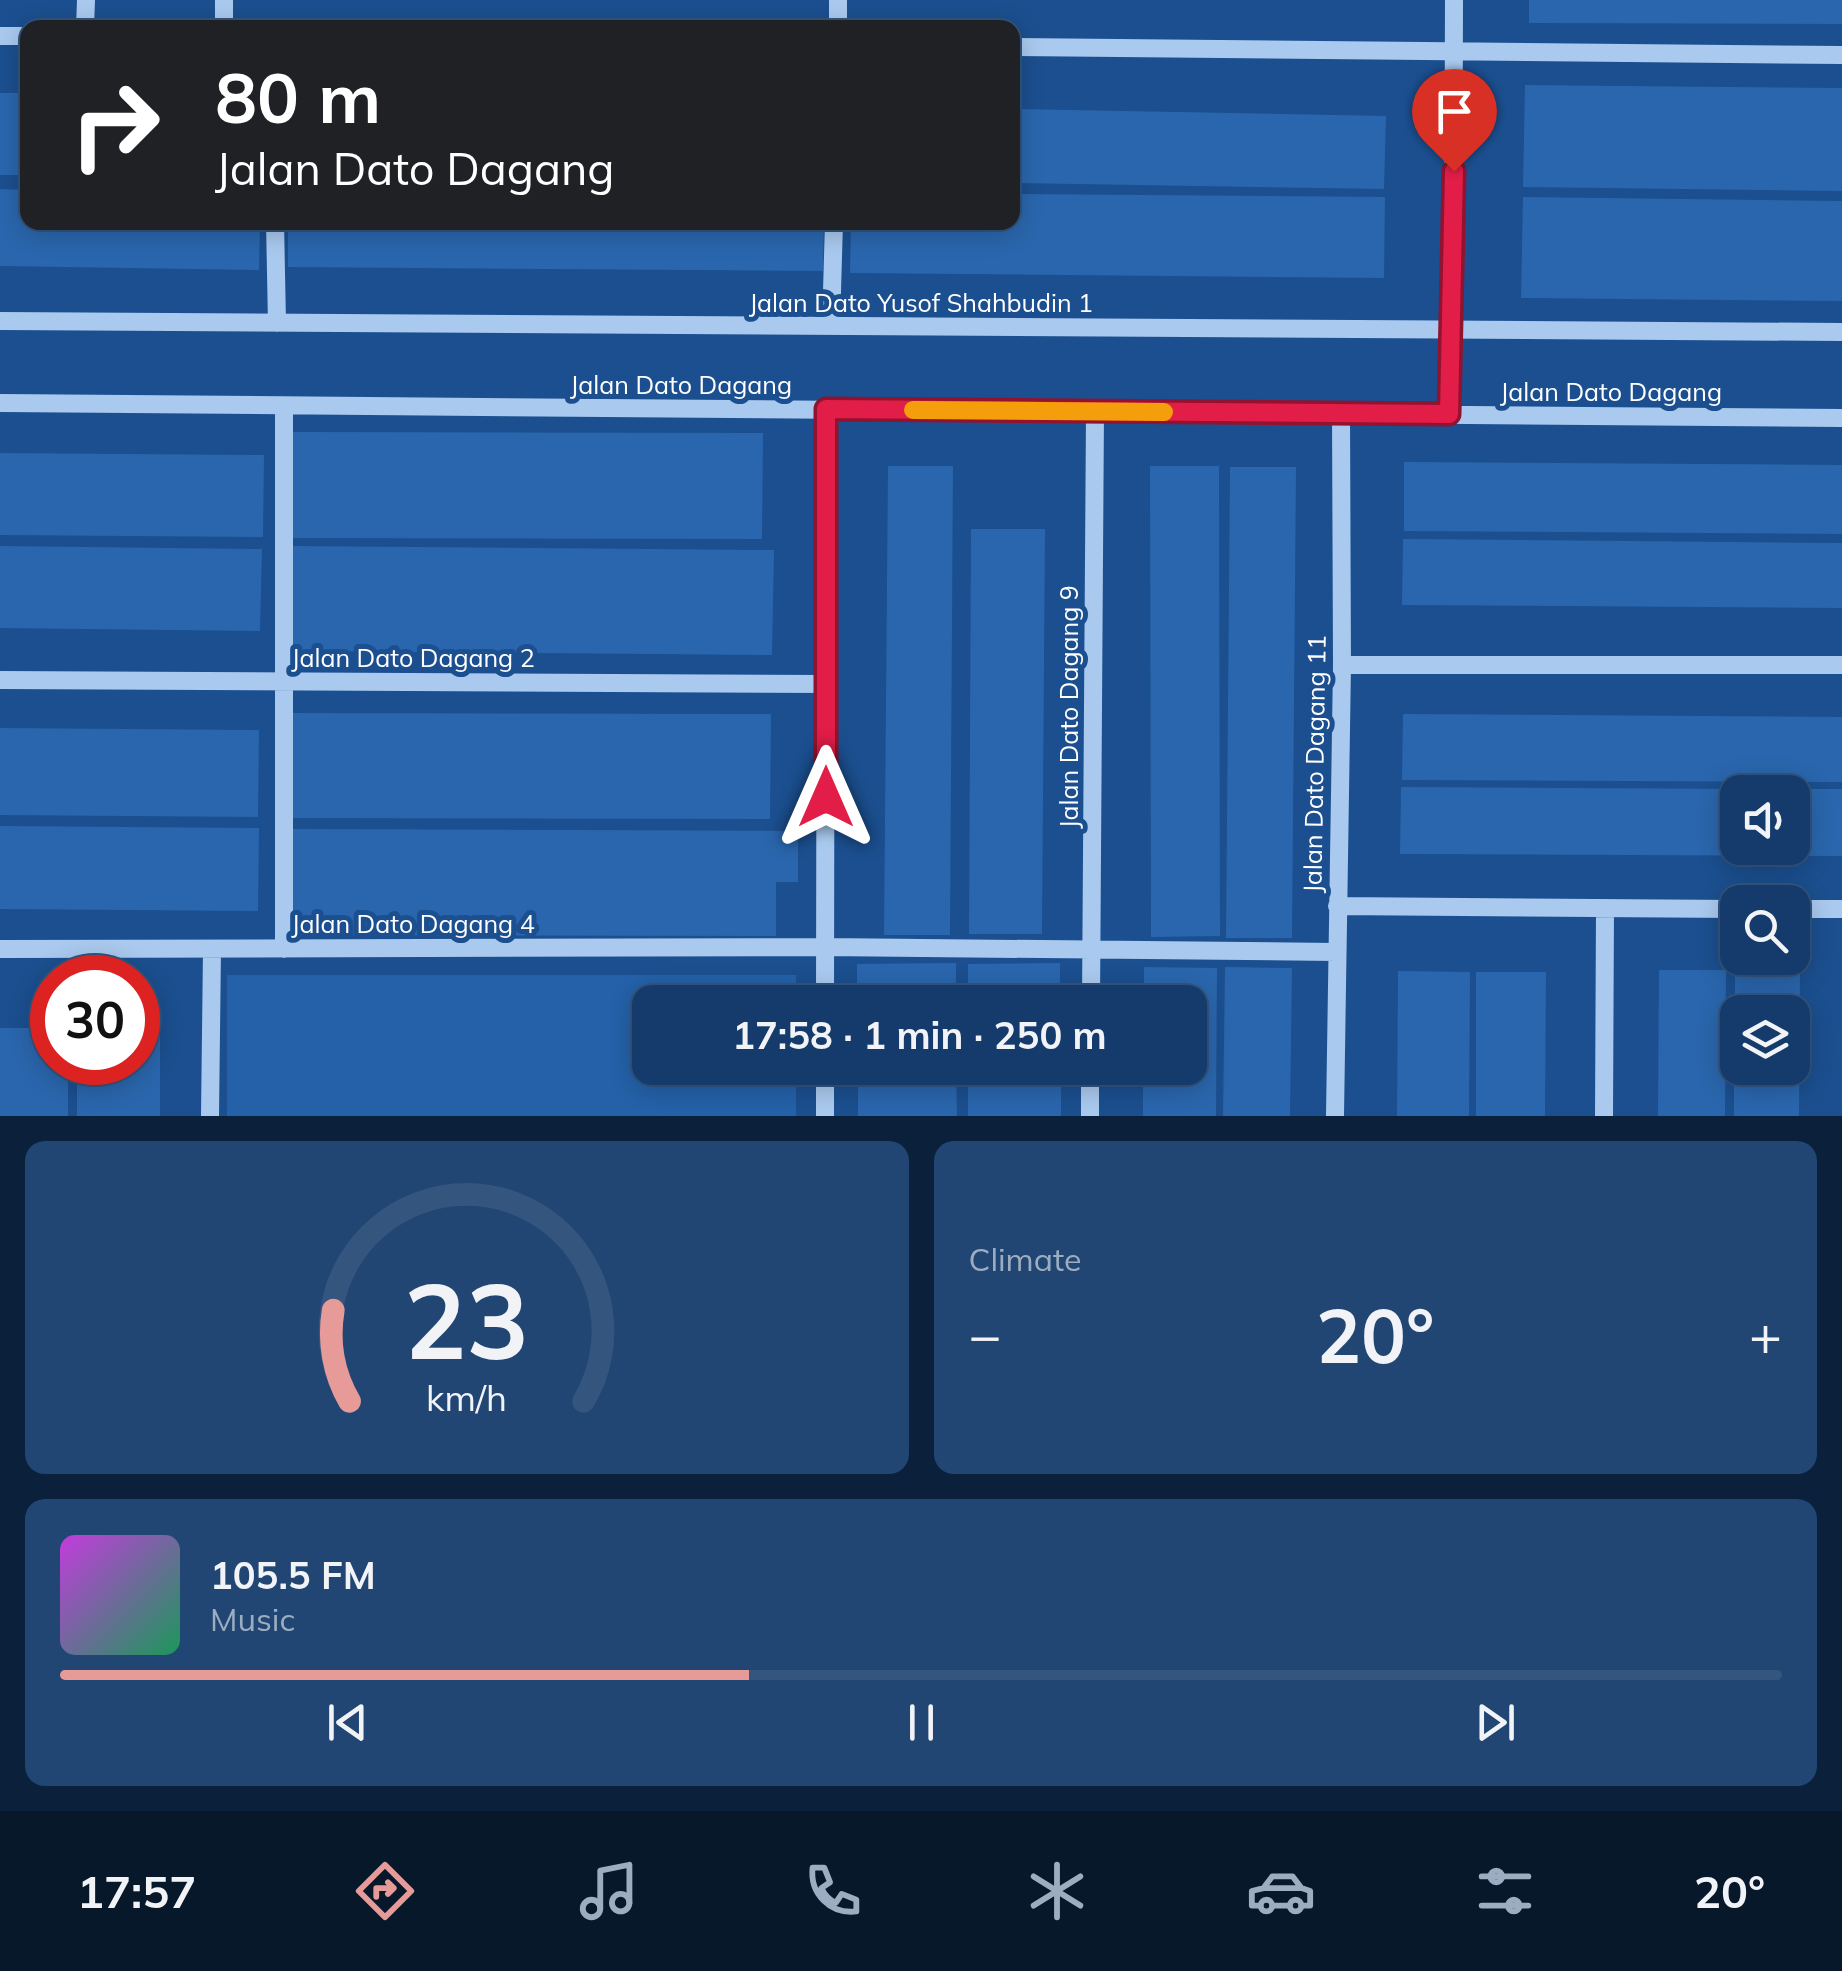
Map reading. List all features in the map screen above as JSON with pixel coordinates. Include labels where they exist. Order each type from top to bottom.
[{"type":"street","points":[[1449,414],[1454,0]]},
{"type":"street","points":[[1020,47],[1842,56]]},
{"type":"street","points":[[275,230],[277,323]]},
{"type":"street","points":[[832,326],[834,230]]},
{"type":"street","name":"Jalan Dato Yusof Shahbudin 1","points":[[0,321],[1842,332]]},
{"type":"street","name":"Jalan Dato Dagang","points":[[0,402],[1842,418]]},
{"type":"street","points":[[284,407],[284,949]]},
{"type":"street","points":[[825,985],[826,409]]},
{"type":"street","name":"Jalan Dato Dagang 9","points":[[1091,985],[1095,411]]},
{"type":"street","name":"Jalan Dato Dagang 11","points":[[1335,1116],[1342,414]]},
{"type":"street","points":[[1342,665],[1842,665]]},
{"type":"street","name":"Jalan Dato Dagang 2","points":[[0,680],[826,684]]},
{"type":"street","points":[[1337,906],[1720,908]]},
{"type":"street","points":[[1604,1116],[1606,908]]},
{"type":"street","points":[[1810,909],[1842,909]]},
{"type":"street","name":"Jalan Dato Dagang 4","points":[[0,950],[826,947],[1336,952]]},
{"type":"street","points":[[210,1116],[212,949]]},
{"type":"street","points":[[825,1085],[825,1116]]},
{"type":"street","points":[[1090,1085],[1090,1116]]},
{"type":"shaded area","points":[[227,975],[796,975],[796,985],[632,985],[632,1085],[796,1085],[796,1116],[227,1116]]},
{"type":"building","points":[[1529,0],[1842,0],[1842,24],[1529,23]]},
{"type":"building","points":[[1525,85],[1842,88],[1842,191],[1523,187]]},
{"type":"building","points":[[0,93],[20,93],[20,175],[0,175]]},
{"type":"building","points":[[1020,109],[1386,116],[1384,189],[1020,183]]},
{"type":"building","points":[[0,189],[20,190],[20,230],[260,230],[259,270],[0,266]]},
{"type":"building","points":[[1020,194],[1385,197],[1384,278],[850,273],[851,230],[1020,230]]},
{"type":"building","points":[[1523,197],[1842,201],[1842,301],[1521,298]]},
{"type":"building","points":[[288,230],[824,230],[823,271],[288,267]]},
{"type":"building","points":[[290,432],[763,433],[762,539],[290,538]]},
{"type":"building","points":[[0,453],[264,455],[263,537],[0,535]]},
{"type":"building","points":[[1404,462],[1842,465],[1842,534],[1404,531]]},
{"type":"building","points":[[888,466],[953,466],[950,935],[884,935]]},
{"type":"building","points":[[1150,466],[1219,466],[1220,936],[1151,937]]},
{"type":"building","points":[[1230,467],[1296,467],[1292,938],[1226,938]]},
{"type":"building","points":[[971,529],[1045,529],[1042,934],[969,934]]},
{"type":"building","points":[[1403,539],[1842,543],[1842,608],[1402,605]]},
{"type":"building","points":[[0,546],[262,549],[260,631],[0,628]]},
{"type":"building","points":[[290,546],[774,550],[772,655],[288,651]]},
{"type":"building","points":[[288,713],[771,714],[770,819],[288,818]]},
{"type":"building","points":[[1403,714],[1842,717],[1842,782],[1810,782],[1810,775],[1720,775],[1720,781],[1402,780]]},
{"type":"building","points":[[0,728],[259,730],[258,817],[0,815]]},
{"type":"building","points":[[1401,787],[1720,789],[1720,855],[1400,854]]},
{"type":"building","points":[[1810,789],[1842,789],[1842,856],[1810,856]]},
{"type":"building","points":[[0,826],[259,828],[258,911],[0,909]]},
{"type":"building","points":[[288,829],[798,831],[798,882],[776,882],[776,936],[287,935]]},
{"type":"building","points":[[956,963],[956,985],[857,985],[857,964]]},
{"type":"building","points":[[1060,963],[1060,985],[968,985],[968,964]]},
{"type":"building","points":[[1144,967],[1217,968],[1216,1116],[1143,1116],[1143,1085],[1207,1085],[1207,985],[1144,985]]},
{"type":"building","points":[[1225,967],[1292,968],[1290,1116],[1223,1116]]},
{"type":"building","points":[[1659,970],[1720,970],[1720,975],[1726,975],[1726,995],[1720,995],[1720,1085],[1725,1085],[1725,1116],[1658,1116]]},
{"type":"building","points":[[1398,971],[1470,972],[1469,1116],[1397,1116]]},
{"type":"building","points":[[1476,972],[1546,972],[1545,1116],[1476,1116]]},
{"type":"building","points":[[1735,975],[1800,975],[1800,995],[1735,995]]},
{"type":"building","points":[[0,1028],[30,1028],[30,1085],[68,1085],[68,1116],[0,1116]]},
{"type":"building","points":[[77,1085],[160,1085],[160,1116],[77,1116]]},
{"type":"building","points":[[858,1085],[956,1085],[957,1116],[858,1116]]},
{"type":"building","points":[[968,1085],[1061,1085],[1061,1116],[968,1116]]},
{"type":"building","points":[[1734,1085],[1799,1085],[1799,1116],[1734,1116]]},
{"type":"slow traffic","points":[[913,410],[1164,412]]},
{"type":"route","points":[[826,797],[826,409],[1449,414],[1454,171]]}]
